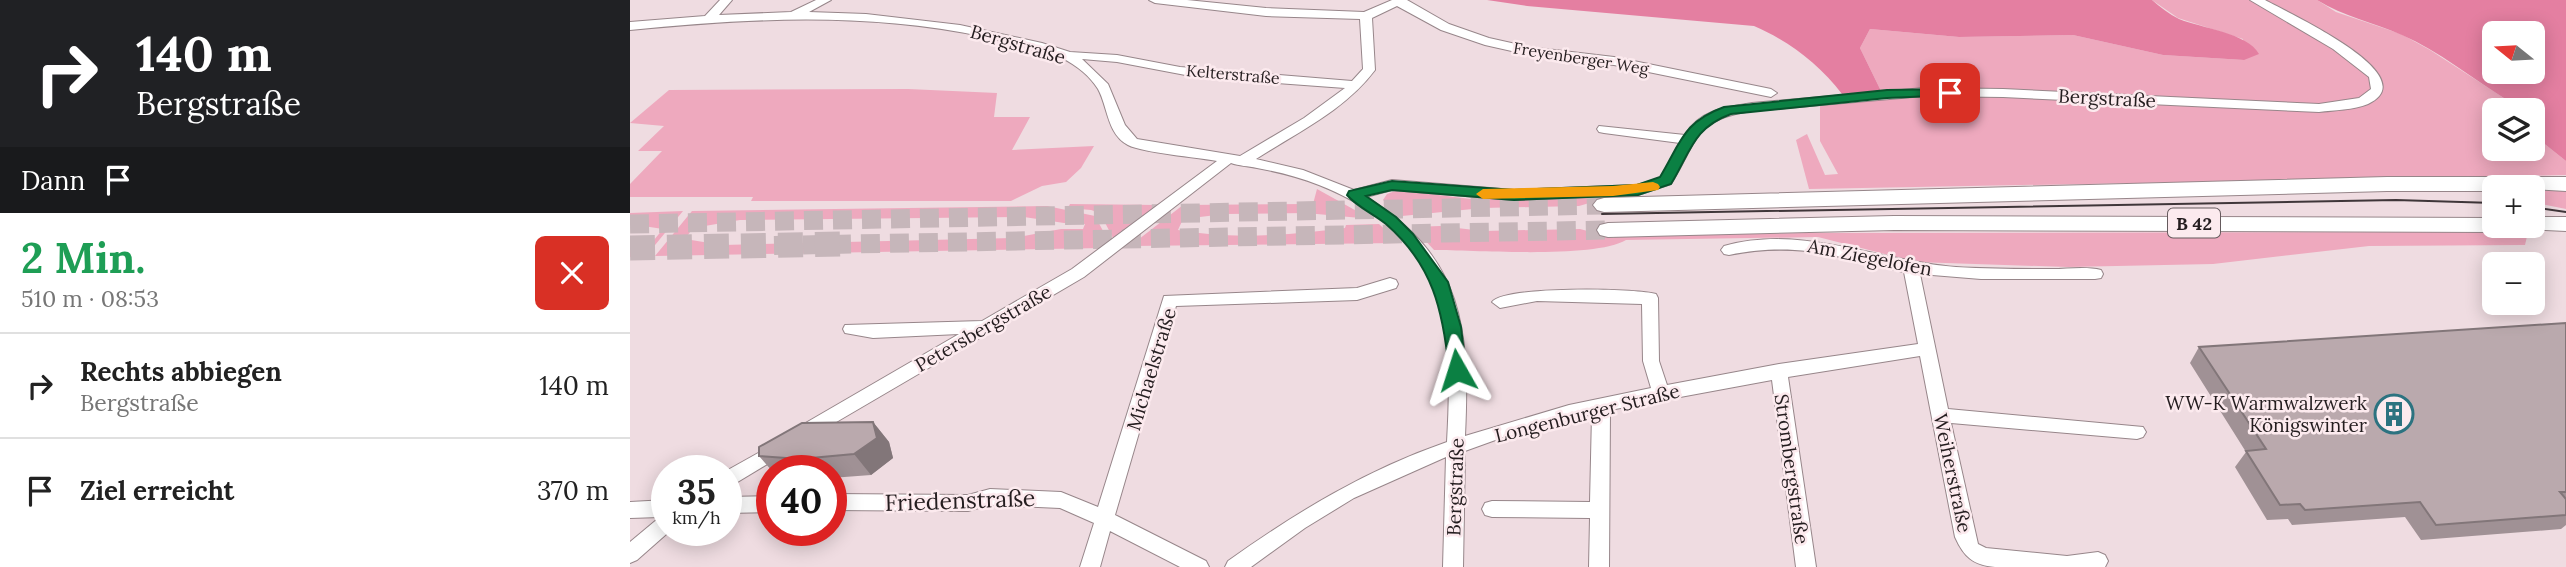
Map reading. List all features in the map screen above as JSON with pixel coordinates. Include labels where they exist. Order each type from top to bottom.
[{"type":"highway","name":"B 42","points":[[1604,205],[2387,184],[2482,184]]},
{"type":"highway","name":"B 42","points":[[2545,184],[2566,184]]},
{"type":"highway","name":"B 42","points":[[1608,230],[1907,222],[2482,225]]},
{"type":"highway","points":[[2545,224],[2566,224]]},
{"type":"street","points":[[709,18],[726,0]]},
{"type":"street","points":[[1155,0],[1266,12],[1366,16],[1399,1]]},
{"type":"street","name":"Bergstraße","points":[[1354,195],[1392,185],[1514,195],[1638,190],[1666,181],[1696,127],[1707,118],[1729,110],[1887,94],[2003,93],[2319,108],[2362,101],[2377,91],[2377,80],[2373,73],[2357,59],[2256,0]]},
{"type":"street","name":"Freyenberger Weg","points":[[1399,1],[1445,27],[1485,41],[1530,51],[1614,61],[1771,93]]},
{"type":"street","points":[[794,16],[822,2]]},
{"type":"street","points":[[811,16],[822,2]]},
{"type":"street","name":"Bergstraße","points":[[630,26],[709,18],[811,16],[945,25],[1020,41],[1068,56],[1105,90],[1122,135],[1133,142],[1299,174],[1354,195],[1399,229],[1422,254],[1440,282],[1447,301],[1457,370],[1454,567]]},
{"type":"street","points":[[1357,85],[1369,70],[1366,16]]},
{"type":"street","name":"Kelterstraße","points":[[1068,56],[1088,54],[1131,59],[1194,73],[1357,85]]},
{"type":"street","name":"Petersbergstraße","points":[[742,471],[867,393],[1078,273],[1234,160],[1311,118],[1357,85]]},
{"type":"street","points":[[1604,129],[1688,140]]},
{"type":"street","name":"Am Ziegelofen","points":[[1729,250],[1755,244],[1799,244],[1850,252],[1911,268],[1965,273],[2095,274]]},
{"type":"street","name":"Weiherstraße","points":[[1911,268],[1965,537],[1971,550],[1983,557],[2067,565],[2098,561]]},
{"type":"street","name":"Michaelstraße","points":[[1090,567],[1170,300],[1357,294],[1390,284]]},
{"type":"street","points":[[1500,302],[1537,295],[1650,298],[1651,361],[1661,393]]},
{"type":"street","points":[[852,329],[873,332],[986,327]]},
{"type":"street","name":"Longenburger Straße","points":[[1235,567],[1318,510],[1364,484],[1456,447],[1528,424],[1661,393],[1779,371],[1808,369],[1926,349]]},
{"type":"street","name":"Strombergstraße","points":[[1779,371],[1805,567]]},
{"type":"street","points":[[1599,567],[1601,407]]},
{"type":"street","points":[[1940,415],[2137,432]]},
{"type":"street","name":"Friedenstraße","points":[[847,502],[968,503],[990,497],[1044,498],[1073,503],[1199,567]]},
{"type":"street","points":[[630,510],[651,509]]},
{"type":"street","points":[[1492,509],[1600,510]]},
{"type":"street","points":[[630,554],[651,536]]},
{"type":"shaded area","points":[[1487,0],[2152,0],[2179,19],[2245,41],[2259,54],[2244,60],[2163,55],[2073,35],[1959,37],[1870,29],[1860,48],[1881,91],[1842,94],[1803,54],[1754,26]]},
{"type":"shaded area","points":[[2152,0],[2251,0],[2353,59],[2369,73],[2372,87],[2354,99],[2317,105],[1999,89],[1881,91],[1860,48],[1870,29],[1959,37],[2073,35],[2163,55],[2244,60],[2243,39],[2178,18]]},
{"type":"shaded area","points":[[2257,0],[2317,0],[2336,12],[2401,34],[2430,50],[2504,98],[2482,98],[2482,161],[2545,161],[2545,144],[2566,161],[2566,175],[1809,189],[1796,140],[1807,134],[1825,175],[1838,174],[1820,141],[1820,106],[1895,96],[1976,95],[2324,111],[2359,104],[2378,95],[2382,88],[2381,78],[2372,66]]},
{"type":"shaded area","points":[[2317,0],[2566,0],[2566,161],[2545,144],[2545,98],[2504,98],[2483,84],[2545,84],[2545,21],[2482,21],[2482,83],[2416,42]]},
{"type":"shaded area","points":[[908,89],[997,93],[994,117],[1030,117],[1012,150],[1094,146],[1081,168],[1066,182],[1042,186],[1011,201],[751,201],[753,197],[630,197],[630,184],[662,151],[638,151],[664,126],[630,123],[669,90]]},
{"type":"shaded area","points":[[1317,189],[1371,219],[1306,213],[1225,214],[1183,219],[1178,230],[1219,235],[1261,235],[1379,224],[1399,243],[1130,246],[1183,205],[1313,204]]},
{"type":"shaded area","points":[[1398,190],[1471,199],[1610,197],[1579,206],[1483,208],[1402,216],[1383,200],[1387,194]]},
{"type":"shaded area","points":[[2545,191],[2566,191],[2566,209],[2545,205]]},
{"type":"shaded area","points":[[1070,204],[1158,205],[1113,238],[1100,213],[1068,208]]},
{"type":"shaded area","points":[[1047,206],[1095,216],[1109,242],[1104,248],[655,256],[692,211]],"holes":[[[1024,217],[1085,224],[1083,229],[1061,229],[1013,238],[722,245],[685,239],[693,228],[740,220]]]},
{"type":"shaded area","points":[[683,211],[646,256],[630,257],[630,245],[654,240],[663,229],[630,224],[630,213]]},
{"type":"shaded area","points":[[1440,226],[1483,231],[1580,229],[1614,238],[1806,233],[2482,232],[2482,238],[2527,238],[2525,245],[2369,246],[2213,264],[2068,267],[1916,262],[1818,237],[1626,240],[1610,246],[1562,252],[1434,250],[1413,227]]},
{"type":"building","name":"WW-K Warmwalzwerk Königswinter","points":[[2566,323],[2566,492],[2560,492],[2566,499],[2566,515],[2436,525],[2420,502],[2305,510],[2300,504],[2280,505],[2246,451],[2266,449],[2199,347]]},
{"type":"building","points":[[873,422],[877,438],[854,454],[759,455],[759,447],[802,423]]},
{"type":"tunnel","points":[[630,224],[1604,205]]},
{"type":"tunnel","points":[[745,246],[1608,230]]},
{"type":"tunnel","points":[[630,248],[840,244]]},
{"type":"tram line","points":[[1602,214],[2396,200],[2482,203]]},
{"type":"tram line","points":[[2545,209],[2566,212]]},
{"type":"slow traffic","points":[[1483,194],[1638,190],[1653,187]]},
{"type":"place","name":"WW-K Warmwalzwerk Königswinter","points":[[2394,414]]},
{"type":"route","points":[[1457,370],[1453,327],[1440,282],[1408,237],[1391,220],[1354,195],[1392,185],[1514,195],[1638,190],[1666,181],[1696,127],[1707,118],[1729,110],[1887,94],[1950,93]]}]
